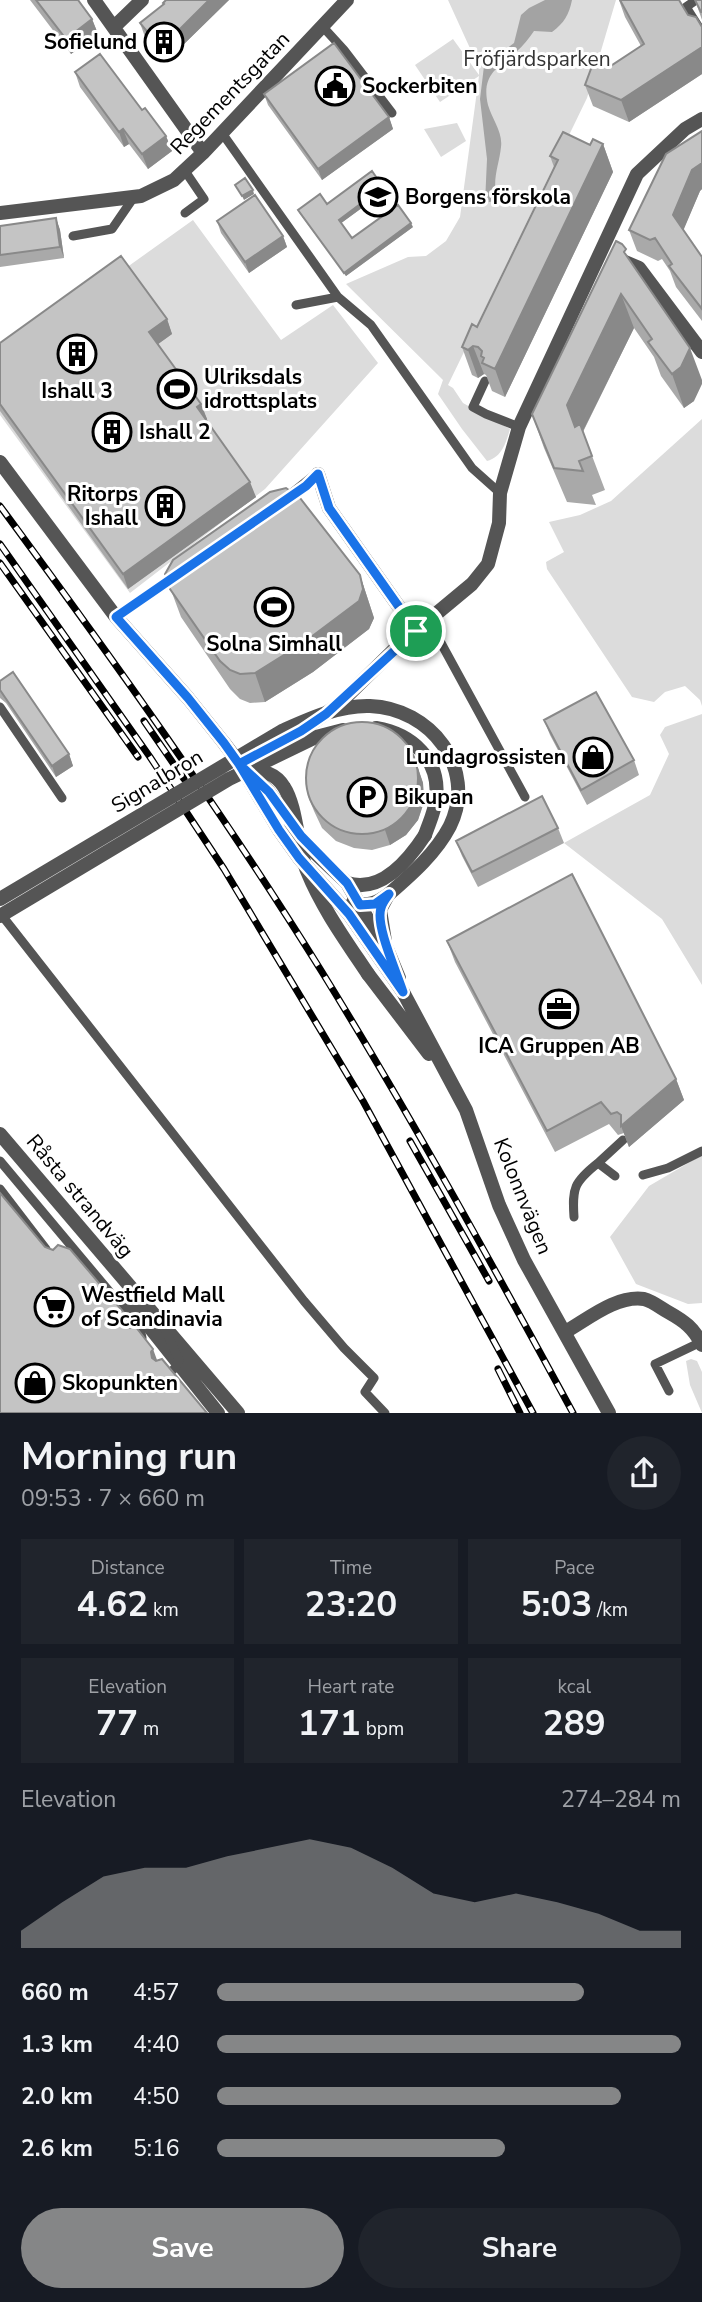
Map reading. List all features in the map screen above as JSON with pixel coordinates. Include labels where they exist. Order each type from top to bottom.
[{"type":"street","points":[[94,0],[203,153]]},
{"type":"street","points":[[114,27],[142,0]]},
{"type":"street","name":"Regementsgatan","points":[[0,213],[141,196],[174,180],[348,0]]},
{"type":"street","points":[[243,766],[326,714],[472,584],[488,564],[499,523],[500,493],[519,427],[637,174],[685,129],[702,119]]},
{"type":"street","points":[[600,252],[639,268],[702,352]]},
{"type":"street","name":"Kolonnvägen","points":[[0,462],[116,617],[188,698],[243,766],[269,792],[301,836],[347,883],[387,949],[403,992]]},
{"type":"street","points":[[272,509],[306,486],[318,474],[329,508],[421,627]]},
{"type":"street","points":[[116,617],[192,565]]},
{"type":"street","name":"Signalbron","points":[[0,899],[282,731],[328,712],[371,705],[398,711],[421,722],[438,736],[450,754],[458,789],[455,812],[442,840],[411,875],[389,894]]},
{"type":"street","name":"Signalbron","points":[[0,914],[243,766],[317,737],[349,728],[388,730],[420,747],[430,760],[436,779],[437,798],[425,835],[404,862],[380,881],[362,886],[347,883]]},
{"type":"street","points":[[243,766],[268,772],[278,779],[286,790],[307,871],[327,912],[368,974],[454,1085]]},
{"type":"street","name":"Kolonnvägen","points":[[243,766],[279,830],[299,858],[349,914],[403,992],[454,1085],[473,1127],[510,1232],[609,1413]]},
{"type":"street","name":"Kolonnvägen","points":[[299,858],[346,897],[360,905]]},
{"type":"street","points":[[360,905],[375,904],[389,894]]},
{"type":"street","name":"Kolonnvägen","points":[[387,949],[380,910],[389,894]]},
{"type":"street","name":"Råsta strandväg","points":[[0,1134],[238,1413]]},
{"type":"street","name":"Råsta strandväg","points":[[0,1141],[218,1413]]},
{"type":"street","points":[[565,1332],[616,1303],[631,1299],[647,1300],[687,1322],[699,1336]]},
{"type":"lane","points":[[696,0],[686,7],[702,33]]},
{"type":"lane","points":[[323,27],[345,50],[392,113]]},
{"type":"lane","points":[[222,133],[338,297],[370,326],[472,468],[500,493]]},
{"type":"lane","points":[[185,171],[204,199],[185,213]]},
{"type":"lane","points":[[73,236],[112,229],[134,197]]},
{"type":"lane","points":[[296,305],[338,297]]},
{"type":"lane","points":[[485,382],[473,407],[519,427]]},
{"type":"lane","points":[[421,627],[441,643],[525,797]]},
{"type":"lane","points":[[0,707],[62,798]]},
{"type":"lane","points":[[0,914],[304,1301],[374,1378],[365,1392],[385,1413]]},
{"type":"lane","points":[[574,1217],[573,1193],[588,1171],[623,1140]]},
{"type":"lane","points":[[643,1175],[668,1168],[702,1151]]},
{"type":"lane","points":[[0,1161],[140,1328],[142,1338],[139,1343]]},
{"type":"lane","points":[[598,1163],[615,1177]]},
{"type":"lane","points":[[0,1189],[51,1254]]},
{"type":"lane","points":[[164,1327],[179,1360],[166,1376]]},
{"type":"lane","points":[[669,1391],[655,1364],[699,1336]]},
{"type":"green space","name":"Fröfjärdsparken","points":[[448,0],[616,0],[587,98],[448,385],[463,403],[510,429],[500,453],[487,461],[438,394],[443,380],[346,284],[408,257],[426,256],[446,241],[460,217],[479,76],[440,102],[415,65],[453,39],[479,75],[479,68]]},
{"type":"green space","points":[[457,123],[466,141],[441,157],[424,129]]},
{"type":"green space","name":"Ulriksdals idrottsplats","points":[[193,220],[281,340],[333,305],[378,363],[265,489],[130,593],[0,415],[0,358]]},
{"type":"green space","points":[[702,419],[702,706],[700,700],[685,686],[665,692],[654,702],[632,697],[547,569],[546,562],[564,552],[549,522],[580,515],[611,501]]},
{"type":"green space","points":[[702,714],[702,985],[662,919],[564,843],[650,795],[669,754],[660,735],[665,727]]},
{"type":"green space","points":[[702,1155],[702,1303],[688,1304],[636,1284],[610,1237],[649,1186]]},
{"type":"green space","points":[[686,1361],[697,1361],[702,1372],[702,1413],[690,1385]]},
{"type":"shaded area","points":[[545,0],[572,0],[563,22],[552,32],[534,31],[489,79],[486,95],[501,141],[495,180],[498,200],[485,203],[487,159],[480,99],[484,66],[514,43],[521,15]]},
{"type":"building","points":[[36,0],[78,0],[92,19],[66,39]]},
{"type":"building","points":[[166,0],[209,0],[159,46],[140,23]]},
{"type":"building","points":[[620,0],[679,0],[688,15],[696,17],[702,27],[702,47],[621,100],[585,85],[595,58],[612,65],[644,44]]},
{"type":"building","points":[[695,0],[702,0],[702,12],[701,12]]},
{"type":"building","points":[[334,43],[389,117],[318,169],[264,94]]},
{"type":"building","points":[[100,54],[142,110],[145,108],[166,136],[142,154],[123,129],[119,132],[75,72]]},
{"type":"building","points":[[702,131],[702,163],[692,170],[673,215],[702,257],[702,309],[669,266],[672,264],[655,238],[650,240],[629,230],[666,154]]},
{"type":"building","points":[[563,132],[590,145],[593,139],[603,144],[495,369],[482,363],[484,358],[478,347],[473,346],[468,350],[462,347],[472,324],[477,327],[558,160],[550,156]]},
{"type":"building","points":[[372,171],[383,187],[339,220],[352,238],[398,205],[411,223],[344,273],[298,210],[320,194],[327,204]]},
{"type":"building","points":[[245,178],[253,190],[242,196],[235,185]]},
{"type":"building","points":[[255,195],[283,236],[245,262],[217,221]]},
{"type":"building","points":[[56,218],[60,247],[0,255],[0,226]]},
{"type":"building","points":[[616,241],[626,249],[624,252],[690,348],[681,367],[672,374],[648,342],[652,339],[621,294],[567,405],[575,427],[580,424],[592,456],[579,461],[583,471],[554,468],[532,414]]},
{"type":"building","points":[[121,256],[167,319],[149,332],[201,404],[197,407],[250,482],[123,574],[0,404],[0,343]]},
{"type":"building","name":"Solna Simhall","points":[[286,488],[300,498],[360,575],[363,589],[359,601],[303,643],[255,673],[240,674],[220,661],[170,589],[165,574],[173,560],[270,492]]},
{"type":"building","points":[[13,672],[69,754],[52,766],[0,690],[0,681]]},
{"type":"building","points":[[596,692],[634,760],[581,790],[544,720]]},
{"type":"building","name":"Bikupan","points":[[362,722],[384,726],[402,738],[414,756],[418,778],[414,800],[402,818],[384,830],[362,834],[340,830],[322,818],[310,800],[306,778],[310,756],[322,738],[340,726]]},
{"type":"building","points":[[542,796],[558,828],[472,872],[456,841]]},
{"type":"building","name":"ICA Gruppen AB","points":[[572,874],[676,1079],[621,1126],[621,1115],[617,1112],[611,1114],[601,1102],[547,1131],[447,941]]},
{"type":"building","name":"Westfield Mall of Scandinavia","points":[[0,1193],[45,1247],[53,1250],[58,1245],[70,1249],[126,1315],[125,1325],[130,1328],[135,1326],[153,1349],[152,1358],[156,1361],[162,1359],[207,1413],[0,1413]]},
{"type":"railway","points":[[0,506],[166,736],[322,972],[419,1136],[573,1413]]},
{"type":"railway","points":[[0,544],[150,757],[224,869],[363,1101],[533,1413]]},
{"type":"railway","points":[[0,563],[138,757]]},
{"type":"railway","points":[[144,721],[184,779]]},
{"type":"railway","points":[[410,1141],[489,1281]]},
{"type":"railway","points":[[498,1369],[520,1413]]},
{"type":"place","name":"Sofielund","points":[[164,42]]},
{"type":"place","name":"Sockerbiten","points":[[335,86]]},
{"type":"place","name":"Borgens förskola","points":[[378,197]]},
{"type":"place","name":"Ishall 3","points":[[77,354]]},
{"type":"place","name":"Ulriksdals idrottsplats","points":[[177,389]]},
{"type":"place","name":"Ishall 2","points":[[112,432]]},
{"type":"place","name":"Ritorps Ishall","points":[[165,506]]},
{"type":"place","name":"Solna Simhall","points":[[274,607]]},
{"type":"place","name":"Lundagrossisten","points":[[593,757]]},
{"type":"place","name":"Bikupan","points":[[367,797]]},
{"type":"place","name":"ICA Gruppen AB","points":[[559,1009]]},
{"type":"place","name":"Westfield Mall of Scandinavia","points":[[54,1307]]},
{"type":"place","name":"Skopunkten","points":[[35,1383]]},
{"type":"route","points":[[318,474],[329,508],[416,631],[326,714],[301,731],[239,764],[269,792],[314,852],[347,883],[360,905],[375,904],[389,894],[382,904],[380,918],[387,949],[403,992],[349,914],[299,858],[224,743],[116,617],[306,486],[318,474]]}]
